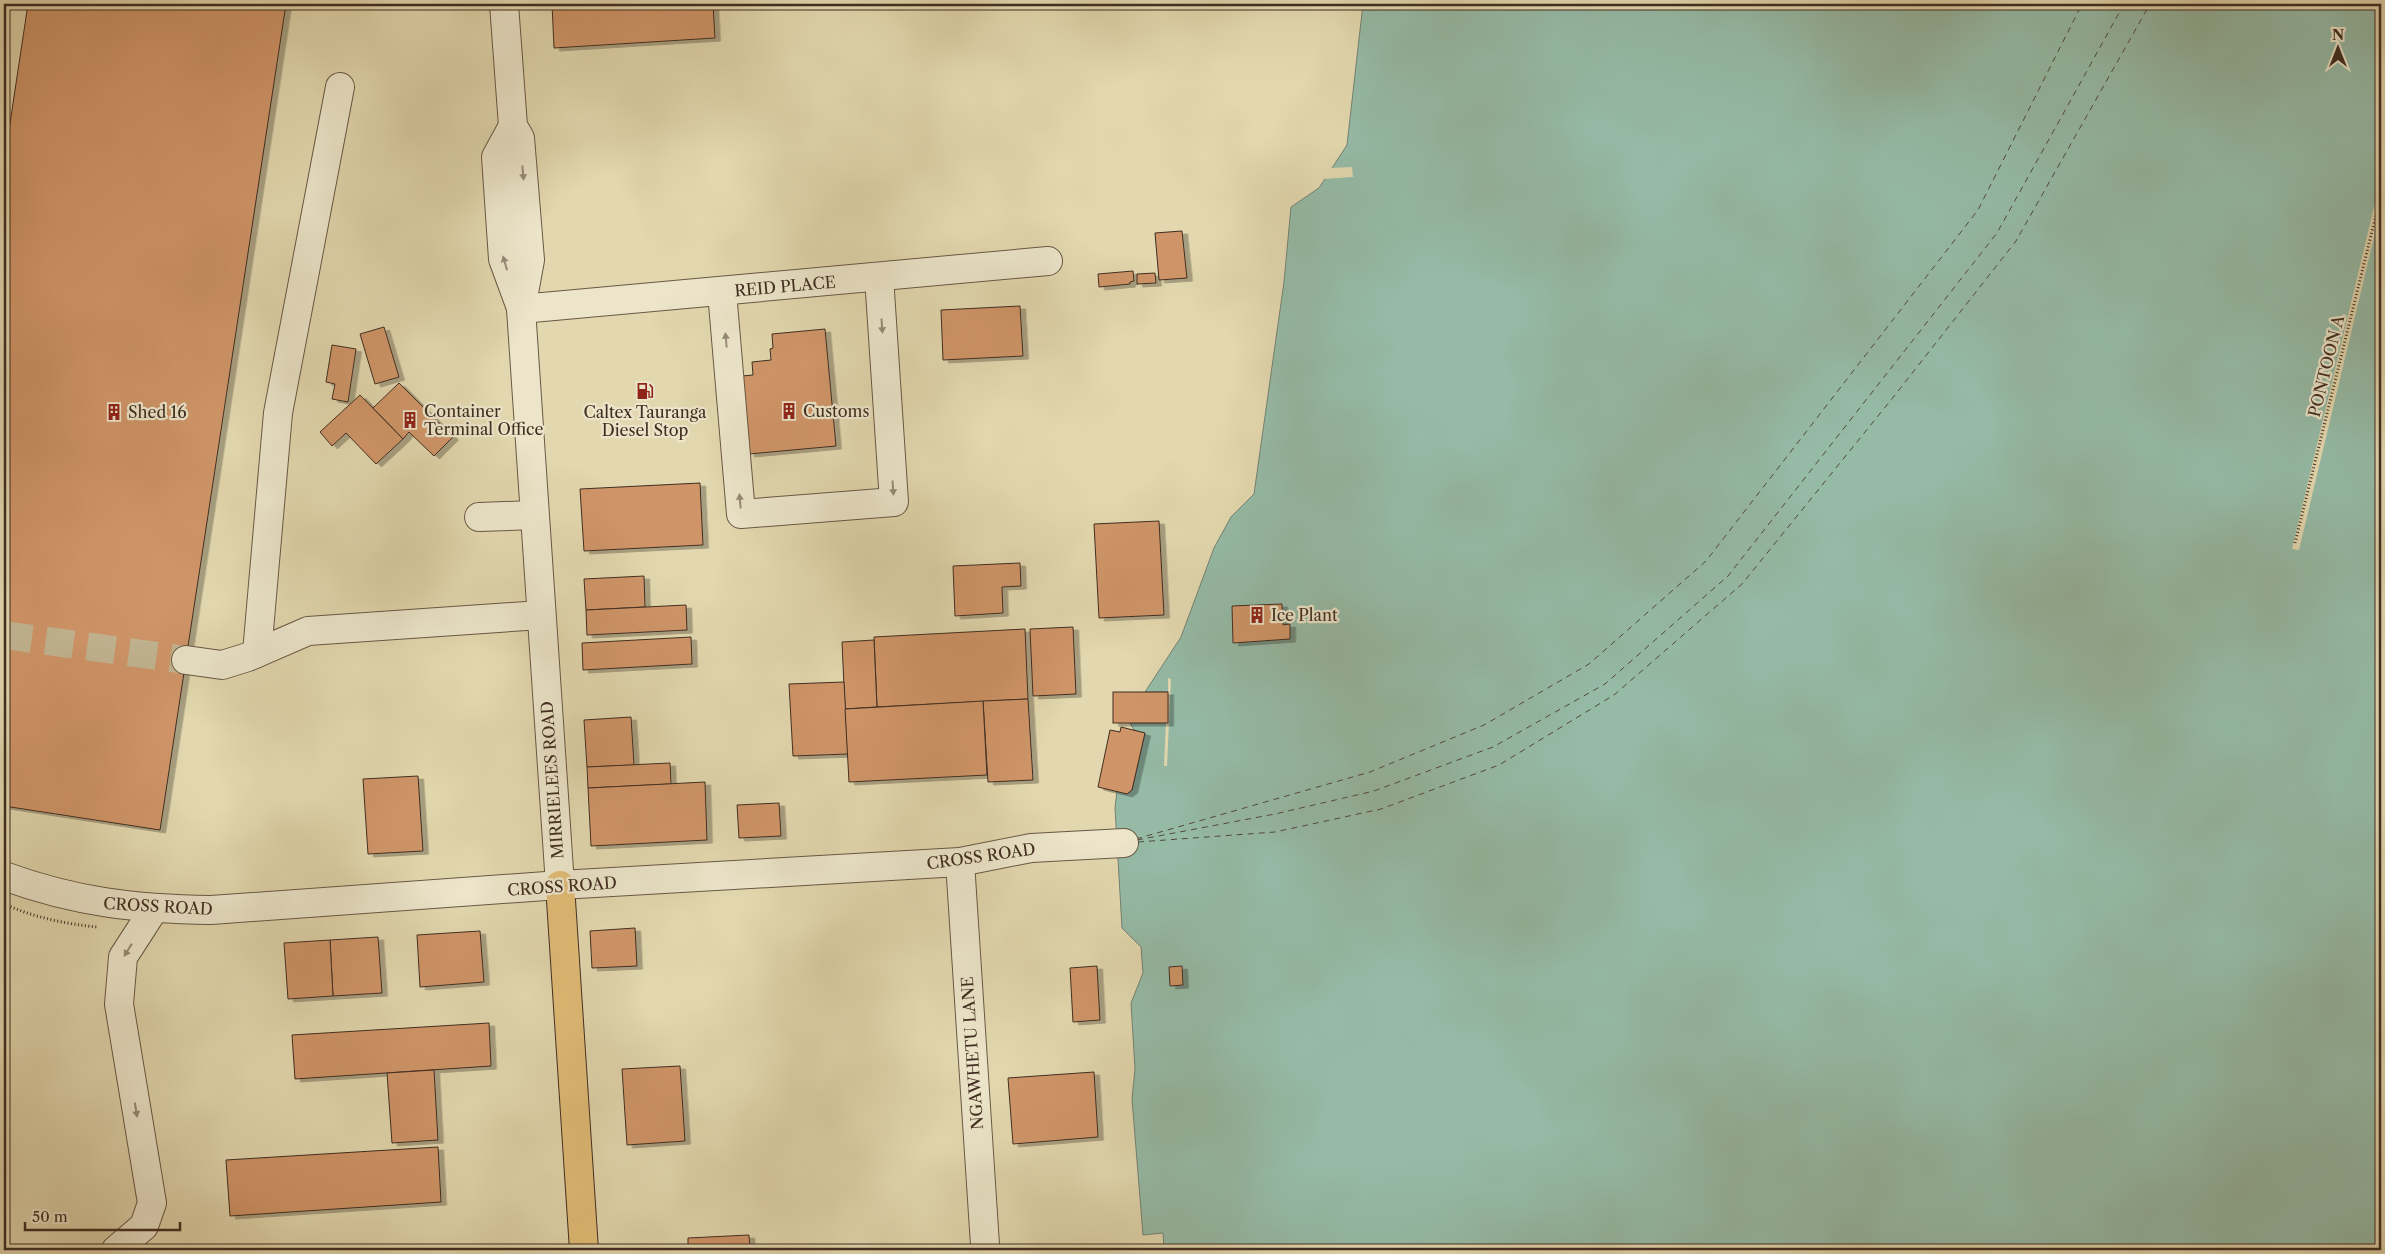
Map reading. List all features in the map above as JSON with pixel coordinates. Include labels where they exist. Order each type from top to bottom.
[{"type":"main road","name":"MIRRIELEES ROAD","points":[[560,886],[584,1250]]},
{"type":"street","name":"MIRRIELEES ROAD","points":[[504,4],[513,126],[520,138],[530,260],[521,309],[560,886]]},
{"type":"street","points":[[257,653],[278,412],[340,87]]},
{"type":"street","name":"REID PLACE","points":[[521,309],[1048,261]]},
{"type":"street","points":[[722,292],[741,514],[894,502],[879,277]]},
{"type":"street","points":[[479,517],[534,515]]},
{"type":"street","points":[[186,660],[222,665],[257,653],[308,631],[541,615]]},
{"type":"street","name":"CROSS ROAD","points":[[4,876],[43,891],[96,903],[154,909],[211,910],[560,886],[960,862],[1031,848],[1060,846],[1122,836]]},
{"type":"street","name":"NGAWHETU LANE","points":[[960,862],[984,1245]]},
{"type":"street","points":[[116,1250],[144,1226],[152,1203],[119,1004],[123,957],[154,909]]},
{"type":"path","name":"PONTOON A","points":[[2295,543],[2381,194]]},
{"type":"shaded area","points":[[1363,4],[2381,4],[2381,1250],[1164,1250],[1163,1233],[1143,1235],[1132,1099],[1135,1069],[1131,1003],[1143,973],[1141,947],[1122,928],[1115,808],[1117,791],[1127,794],[1132,790],[1145,733],[1134,730],[1130,723],[1168,723],[1168,692],[1145,692],[1181,637],[1214,548],[1231,517],[1254,494],[1284,282],[1291,207],[1319,188],[1347,145]]},
{"type":"pier","points":[[1352,167],[1353,177],[1323,179],[1329,168]]},
{"type":"pier","points":[[2381,178],[2381,208],[2299,550],[2292,549]]},
{"type":"pier","points":[[1168,678],[1171,679],[1167,766],[1164,766],[1166,723],[1168,723]]},
{"type":"building","name":"Shed 16","points":[[28,4],[286,4],[160,830],[4,806],[4,163]]},
{"type":"building","points":[[552,4],[713,4],[715,38],[554,48]]},
{"type":"building","points":[[1182,231],[1187,278],[1159,280],[1155,233]]},
{"type":"building","points":[[1133,271],[1134,281],[1130,282],[1130,284],[1099,287],[1098,274]]},
{"type":"building","points":[[1155,273],[1156,283],[1137,284],[1137,274]]},
{"type":"building","points":[[1020,306],[1023,356],[943,360],[941,310]]},
{"type":"building","points":[[384,327],[399,377],[375,384],[360,334]]},
{"type":"building","name":"Customs","points":[[825,329],[836,446],[749,454],[742,376],[753,375],[752,362],[771,360],[770,349],[773,348],[772,334]]},
{"type":"building","points":[[332,345],[356,349],[348,402],[332,399],[335,384],[326,382]]},
{"type":"building","name":"Container Terminal Office","points":[[399,383],[453,437],[434,456],[409,432],[403,439],[373,408]]},
{"type":"building","points":[[360,395],[403,439],[376,464],[346,433],[332,446],[320,432]]},
{"type":"building","points":[[700,483],[703,545],[584,551],[580,489]]},
{"type":"building","points":[[1159,521],[1164,615],[1099,618],[1094,524]]},
{"type":"building","points":[[1020,563],[1021,586],[1002,587],[1003,613],[955,616],[953,566]]},
{"type":"building","points":[[644,576],[645,607],[586,610],[584,579]]},
{"type":"building","name":"Ice Plant","points":[[1282,604],[1283,625],[1290,624],[1290,639],[1233,643],[1232,606]]},
{"type":"building","points":[[686,605],[687,630],[587,635],[586,610]]},
{"type":"building","points":[[1073,627],[1076,694],[1033,696],[1030,629]]},
{"type":"building","points":[[1025,629],[1028,699],[877,707],[874,637]]},
{"type":"building","points":[[691,637],[692,664],[583,670],[582,643]]},
{"type":"building","points":[[874,640],[877,707],[845,709],[842,642]]},
{"type":"building","points":[[844,682],[848,754],[793,756],[789,684]]},
{"type":"building","points":[[1113,692],[1168,692],[1168,723],[1113,723]]},
{"type":"building","points":[[1028,699],[1033,780],[988,782],[983,701]]},
{"type":"building","points":[[983,701],[987,775],[849,782],[845,709]]},
{"type":"building","points":[[631,717],[634,765],[587,767],[584,720]]},
{"type":"building","points":[[1121,727],[1145,733],[1132,790],[1127,794],[1098,787],[1110,730],[1120,732]]},
{"type":"building","points":[[670,763],[671,784],[588,788],[587,767]]},
{"type":"building","points":[[418,776],[423,851],[368,854],[363,779]]},
{"type":"building","points":[[705,782],[707,840],[591,846],[588,788]]},
{"type":"building","points":[[779,803],[781,836],[739,838],[737,805]]},
{"type":"building","points":[[635,928],[637,966],[592,968],[590,931]]},
{"type":"building","points":[[480,931],[484,982],[420,987],[417,935]]},
{"type":"building","points":[[378,937],[382,993],[333,996],[330,940]]},
{"type":"building","points":[[330,940],[333,996],[288,999],[284,943]]},
{"type":"building","points":[[1097,966],[1100,1020],[1073,1022],[1070,968]]},
{"type":"building","points":[[1182,966],[1183,985],[1170,986],[1169,967]]},
{"type":"building","points":[[489,1023],[491,1066],[295,1079],[292,1035]]},
{"type":"building","points":[[680,1066],[685,1141],[627,1145],[622,1069]]},
{"type":"building","points":[[434,1070],[438,1140],[392,1143],[387,1073]]},
{"type":"building","points":[[1094,1072],[1098,1137],[1013,1144],[1008,1078]]},
{"type":"building","points":[[438,1147],[441,1202],[230,1216],[226,1160]]},
{"type":"building","points":[[749,1235],[750,1250],[688,1250],[688,1238]]},
{"type":"ferry route","points":[[1136,839],[1370,772],[1484,725],[1589,664],[1706,561],[1978,210],[2082,4]]},
{"type":"ferry route","points":[[1137,840],[1275,814],[1374,791],[1493,747],[1605,684],[1728,576],[1997,233],[2124,4]]},
{"type":"ferry route","points":[[1138,842],[1275,832],[1381,809],[1499,765],[1614,695],[1742,584],[1895,395],[2016,241],[2150,4]]},
{"type":"tunnel","points":[[4,635],[186,660]]},
{"type":"place","name":"Caltex Tauranga Diesel Stop","points":[[645,391]]},
{"type":"place","name":"Customs","points":[[789,411]]},
{"type":"place","name":"Shed 16","points":[[114,412]]},
{"type":"place","name":"Container Terminal Office","points":[[410,420]]},
{"type":"place","name":"Ice Plant","points":[[1257,615]]}]
